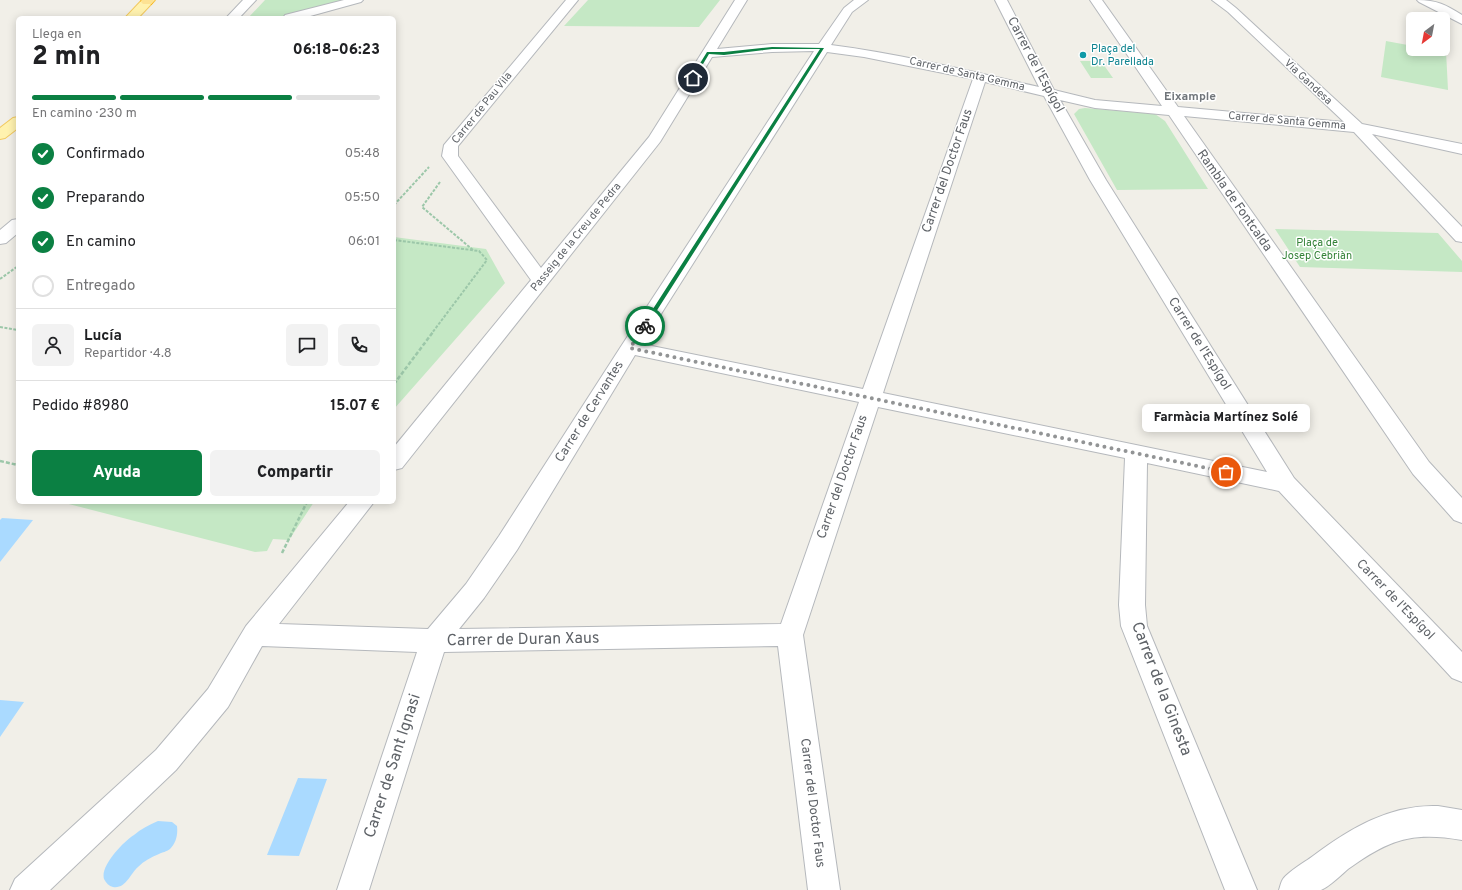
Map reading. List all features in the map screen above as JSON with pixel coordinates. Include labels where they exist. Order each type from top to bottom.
[{"type":"main road","points":[[133,16],[148,1]]},
{"type":"main road","points":[[0,135],[16,123]]},
{"type":"street","points":[[234,16],[250,0]]},
{"type":"street","points":[[297,16],[357,0]]},
{"type":"street","name":"Carrer de Pau Vila","points":[[540,280],[450,156],[451,145],[572,0]]},
{"type":"street","name":"Passeig de la Creu de Pedra","points":[[396,460],[655,140],[741,0]]},
{"type":"street","name":"Carrer de Cervantes","points":[[434,641],[475,590],[508,543],[630,348],[822,48],[848,10],[862,0]]},
{"type":"street","name":"Carrer de l'Espígol","points":[[1001,0],[1049,93],[1098,180],[1286,484],[1462,670]]},
{"type":"street","name":"Rambla de Fontcalda","points":[[1096,0],[1421,468],[1462,514]]},
{"type":"street","name":"Via Gandesa","points":[[1218,0],[1232,10],[1357,128],[1462,236]]},
{"type":"street","points":[[1423,0],[1447,10],[1462,20]]},
{"type":"street","name":"Carrer de Santa Gemma","points":[[708,53],[724,54],[772,48],[822,48],[904,60],[1095,104],[1357,128],[1462,148]]},
{"type":"street","name":"Carrer del Doctor Faus","points":[[824,890],[790,635],[980,77]]},
{"type":"street","points":[[0,239],[16,226]]},
{"type":"street","points":[[630,348],[1286,484]]},
{"type":"street","name":"Carrer de la Ginesta","points":[[1136,454],[1132,604],[1134,626],[1241,890]]},
{"type":"street","points":[[26,890],[166,760],[218,698],[255,634],[360,504]]},
{"type":"street","name":"Carrer de Duran Xaus","points":[[255,634],[434,641],[790,635]]},
{"type":"street","name":"Carrer de Sant Ignasi","points":[[353,890],[434,641]]},
{"type":"street","points":[[1295,890],[1362,841],[1389,828],[1412,822],[1440,821],[1462,825]]},
{"type":"path","points":[[396,203],[439,158],[438,145],[451,145]]},
{"type":"path","points":[[443,176],[437,188],[422,208],[473,250]]},
{"type":"path","points":[[396,240],[479,251],[486,260],[396,381]]},
{"type":"path","points":[[0,279],[16,267]]},
{"type":"path","points":[[0,327],[16,330]]},
{"type":"path","points":[[0,461],[16,465]]},
{"type":"path","points":[[282,554],[306,504]]},
{"type":"green space","points":[[265,0],[345,0],[287,16],[250,16]]},
{"type":"green space","points":[[588,0],[720,0],[699,27],[564,26]]},
{"type":"green space","points":[[1386,41],[1406,45],[1406,56],[1446,56],[1448,90],[1381,77]]},
{"type":"green space","points":[[1080,61],[1101,61],[1113,78],[1091,78]]},
{"type":"green space","points":[[1085,108],[1155,114],[1165,121],[1208,189],[1117,190],[1074,114],[1079,109]]},
{"type":"green space","name":"Plaça de Josep Cebriàn","points":[[1275,229],[1438,233],[1462,261],[1462,272],[1300,267]]},
{"type":"green space","points":[[396,237],[486,249],[505,283],[396,407]]},
{"type":"green space","points":[[69,504],[313,504],[289,540],[273,539],[267,551],[255,552]]},
{"type":"water","points":[[2,518],[33,520],[0,562],[0,520]]},
{"type":"water","points":[[0,700],[24,702],[0,737]]},
{"type":"water","points":[[298,778],[327,779],[299,856],[267,855]]},
{"type":"water","points":[[158,821],[172,822],[177,826],[176,839],[172,847],[167,851],[148,859],[135,870],[121,886],[113,887],[109,885],[104,879],[104,874],[105,868],[113,855],[124,843],[137,833],[145,827]]},
{"type":"way so far","points":[[645,326],[630,348],[1226,472]]},
{"type":"place","name":"Plaça del Dr. Parellada","points":[[1083,55]]},
{"type":"place","name":"Farmàcia Martínez Solé","points":[[1226,472]]},
{"type":"district","name":"Eixample","points":[[1190,97]]},
{"type":"route","points":[[645,326],[822,48],[772,48],[724,54],[708,53],[693,78]]}]
